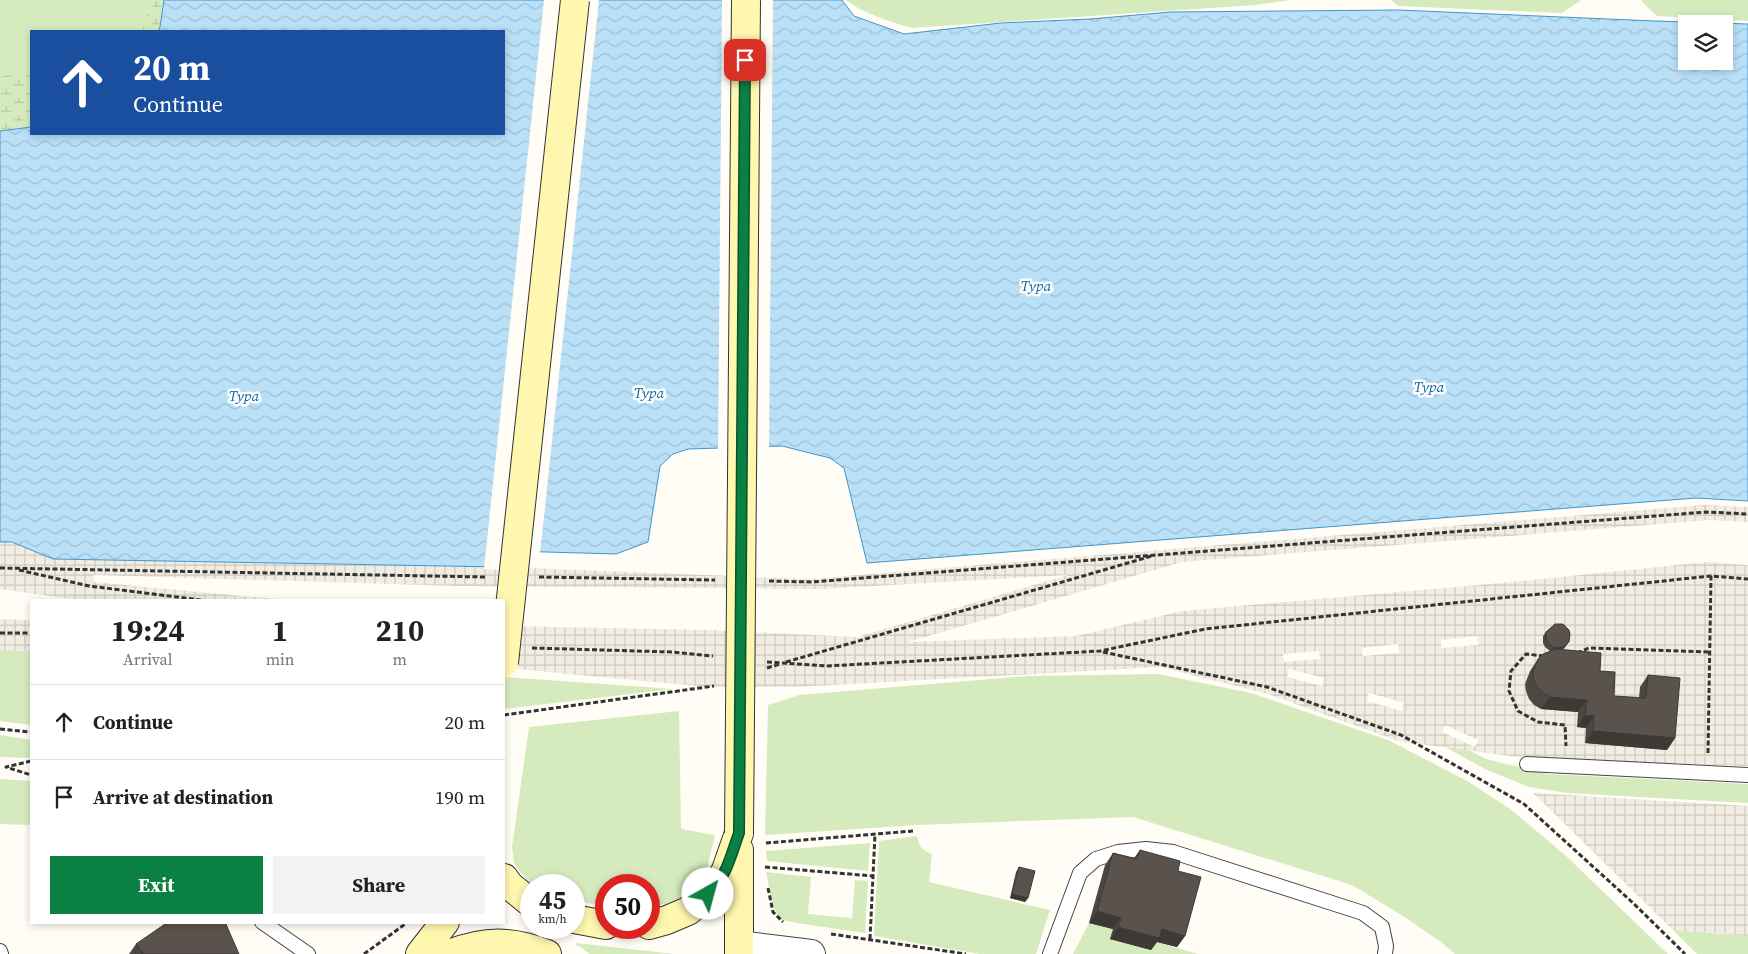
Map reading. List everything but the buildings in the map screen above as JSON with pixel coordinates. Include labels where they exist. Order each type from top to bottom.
[{"type":"main road","points":[[505,654],[575,0]]},
{"type":"main road","points":[[739,949],[750,836],[746,0]]},
{"type":"main road","points":[[660,922],[688,911],[718,886],[726,870],[750,836]]},
{"type":"main road","points":[[505,879],[520,894]]},
{"type":"main road","points":[[420,954],[443,924]]},
{"type":"main road","points":[[449,954],[464,948],[499,943],[526,946],[547,954]]},
{"type":"street","points":[[739,949],[808,946]]},
{"type":"lane","points":[[1527,764],[1748,775]]},
{"type":"lane","points":[[1050,954],[1080,874],[1096,859],[1118,852],[1146,850],[1173,852],[1363,913],[1382,927],[1386,946],[1385,954]]},
{"type":"lane","points":[[265,924],[308,954]]},
{"type":"path","points":[[762,581],[812,582],[1706,512],[1748,514]]},
{"type":"path","points":[[764,669],[1159,554]]},
{"type":"path","points":[[0,568],[486,576]]},
{"type":"path","points":[[11,568],[89,586],[193,599]]},
{"type":"path","points":[[764,661],[827,666],[1100,651],[1205,629],[1710,576],[1748,579]]},
{"type":"path","points":[[1708,754],[1710,576]]},
{"type":"path","points":[[535,577],[723,581]]},
{"type":"path","points":[[0,633],[30,633]]},
{"type":"path","points":[[530,648],[672,652],[718,657]]},
{"type":"path","points":[[1573,654],[1589,648],[1710,652]]},
{"type":"path","points":[[1100,651],[1268,687],[1401,734],[1524,804],[1632,902],[1685,954]]},
{"type":"path","points":[[1545,656],[1526,654],[1510,671],[1509,691],[1518,711],[1538,722],[1565,725],[1566,753]]},
{"type":"path","points":[[505,715],[710,687],[719,684]]},
{"type":"path","points":[[0,729],[30,732]]},
{"type":"path","points":[[30,761],[6,767],[30,776]]},
{"type":"path","points":[[750,836],[762,844],[912,831]]},
{"type":"path","points":[[870,940],[875,834]]},
{"type":"path","points":[[764,860],[766,876]]},
{"type":"path","points":[[764,867],[873,876]]},
{"type":"path","points":[[768,885],[773,912],[781,921],[793,928],[808,946],[870,940],[966,954]]},
{"type":"path","points":[[364,954],[405,924]]},
{"type":"green space","points":[[0,0],[156,0],[150,12],[128,30],[30,30],[30,70],[0,76]]},
{"type":"green space","points":[[156,0],[164,0],[158,30],[128,30],[150,12]]},
{"type":"green space","points":[[846,0],[1291,0],[1255,5],[912,28],[870,14]]},
{"type":"green space","points":[[1391,0],[1581,0],[1562,13],[1398,6]]},
{"type":"green space","points":[[1642,0],[1748,0],[1748,21],[1733,20],[1733,15],[1657,16]]},
{"type":"green space","points":[[30,70],[30,127],[0,131],[0,76]]},
{"type":"green space","points":[[0,650],[30,651],[30,725],[0,721]]},
{"type":"green space","points":[[1158,674],[1251,693],[1388,740],[1467,781],[1509,808],[1565,855],[1668,954],[1455,954],[1403,916],[1352,885],[1133,817],[917,825],[765,835],[768,705],[799,695],[1028,676]]},
{"type":"green space","points":[[505,677],[673,689],[505,709]]},
{"type":"green space","points":[[679,711],[681,829],[715,835],[707,868],[692,888],[680,898],[660,905],[660,874],[595,874],[595,904],[585,903],[585,874],[522,874],[514,864],[512,847],[529,727]]},
{"type":"green space","points":[[1421,726],[1486,759],[1547,774],[1748,784],[1748,803],[1567,793],[1529,787],[1485,769],[1418,732]]},
{"type":"green space","points":[[0,735],[30,740],[30,758],[0,757]]},
{"type":"green space","points":[[0,779],[30,781],[30,825],[0,824]]},
{"type":"green space","points":[[917,836],[922,848],[932,854],[929,882],[1050,910],[1036,954],[980,954],[874,936],[879,841]]},
{"type":"green space","points":[[870,843],[868,871],[767,861],[766,851]]},
{"type":"green space","points":[[766,872],[811,877],[808,914],[852,918],[855,880],[868,881],[865,933],[781,920],[773,907]]},
{"type":"green space","points":[[1089,923],[1113,929],[1111,939],[1151,950],[1153,941],[1198,954],[1073,954]]},
{"type":"green space","points":[[1673,930],[1748,936],[1748,954],[1697,954]]},
{"type":"green space","points":[[576,943],[673,954],[589,954],[576,945]]},
{"type":"shaded area","points":[[1704,505],[1748,507],[1748,522],[1710,520],[1182,562],[908,642],[1076,636],[1182,611],[1501,583],[1707,562],[1748,565],[1748,766],[1525,758],[1398,741],[1268,694],[1160,667],[795,687],[710,687],[505,668],[505,626],[708,630],[857,637],[1068,575],[822,589],[457,586],[94,575],[94,582],[275,599],[72,599],[0,589],[0,542],[12,542],[54,559],[501,567],[810,579]],"holes":[[[1552,628],[1567,642],[1566,646],[1560,651],[1551,652],[1545,647],[1543,636]],[[1477,636],[1478,645],[1441,648],[1441,640]],[[1398,644],[1399,653],[1363,656],[1362,648]],[[1319,651],[1320,659],[1284,662],[1283,654]],[[1535,666],[1638,710],[1585,743],[1586,728],[1577,726],[1578,712],[1547,710],[1534,705],[1525,684],[1530,671]],[[1289,669],[1324,678],[1322,686],[1287,677]],[[1369,693],[1404,703],[1402,711],[1367,701]],[[1445,725],[1478,740],[1475,747],[1442,732]]]},
{"type":"shaded area","points":[[0,619],[30,620],[30,651],[0,650]]},
{"type":"shaded area","points":[[1533,793],[1748,806],[1748,936],[1673,930]]},
{"type":"water","name":"Тура","points":[[164,0],[842,0],[854,16],[904,34],[1001,23],[1090,19],[1171,12],[1398,10],[1678,22],[1678,70],[1733,70],[1733,24],[1748,24],[1748,501],[1696,498],[867,563],[844,468],[830,458],[782,446],[688,449],[673,454],[660,466],[648,542],[616,554],[512,551],[501,567],[53,559],[12,542],[0,542],[0,131],[30,127],[30,135],[505,135],[505,30],[158,30]]},
{"type":"pier","points":[[544,0],[599,0],[540,554],[514,554],[501,570],[484,569]]},
{"type":"pier","points":[[722,0],[773,0],[769,449],[718,451]]},
{"type":"route","points":[[708,894],[718,886],[726,870],[739,833],[745,60]]}]
